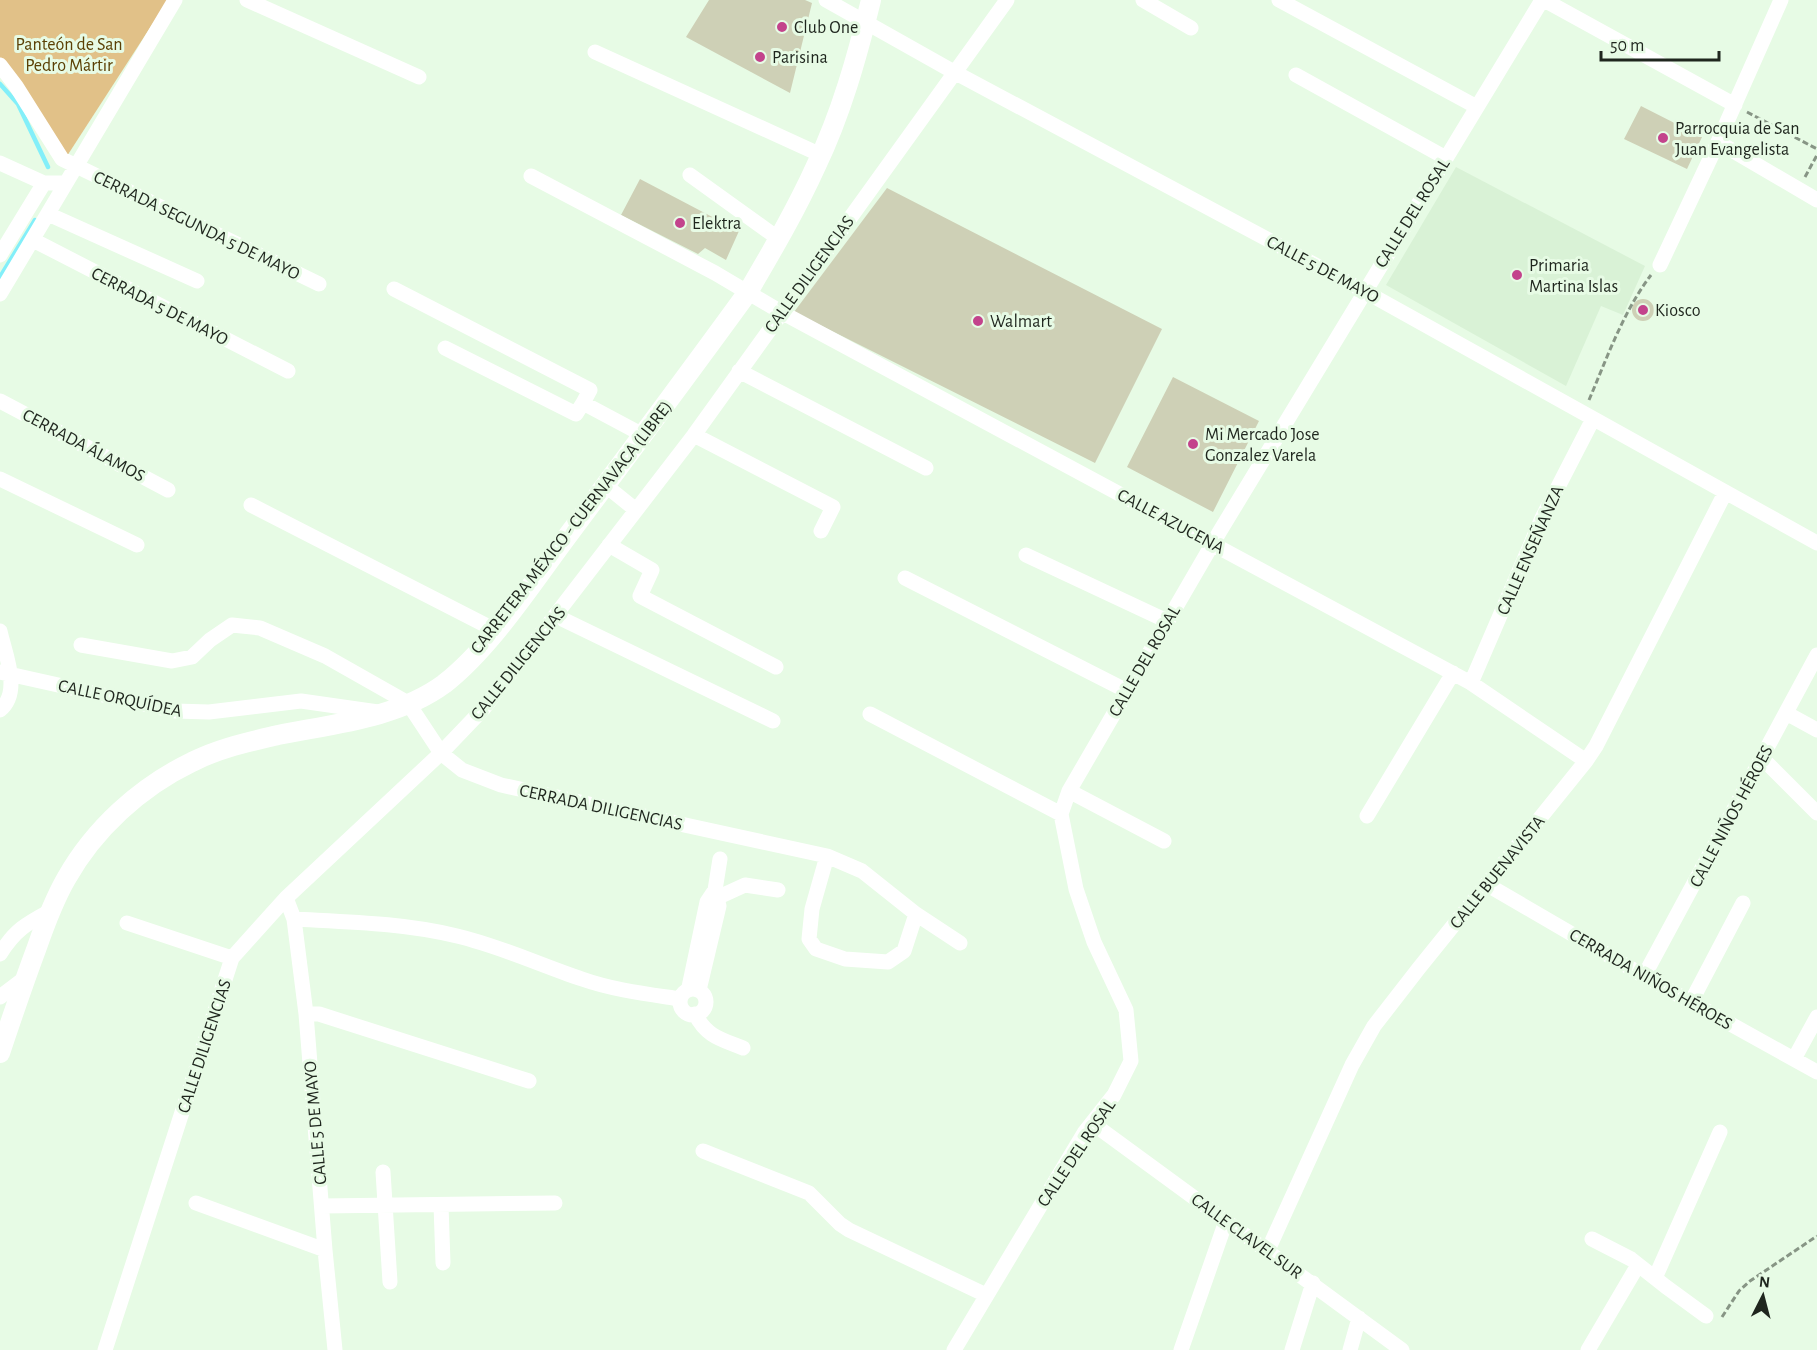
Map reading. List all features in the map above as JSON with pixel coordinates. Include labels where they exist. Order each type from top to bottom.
[{"type":"main road","name":"CARRETERA MÉXICO - CUERNAVACA (LIBRE)","points":[[0,1053],[50,911],[65,880],[83,852],[104,828],[147,789],[193,761],[244,743],[383,712],[408,703],[442,685],[460,669],[495,630],[748,292],[821,155],[850,77],[871,0]]},
{"type":"street","points":[[0,294],[175,0]]},
{"type":"street","points":[[247,0],[419,77]]},
{"type":"street","name":"CALLE 5 DE MAYO","points":[[826,0],[954,72],[1364,291],[1817,543]]},
{"type":"street","name":"CALLE DILIGENCIAS","points":[[105,1350],[232,958],[286,898],[441,753],[484,708],[694,435],[1007,0]]},
{"type":"street","points":[[1143,0],[1191,28]]},
{"type":"street","points":[[1279,0],[1477,107]]},
{"type":"street","points":[[1543,0],[1735,105]]},
{"type":"street","name":"CALLE DEL ROSAL","points":[[954,1350],[1092,1123],[1114,1095],[1131,1061],[1126,1010],[1094,942],[1076,889],[1061,814],[1069,792],[1213,543],[1364,291],[1543,0]]},
{"type":"street","points":[[1660,265],[1781,0]]},
{"type":"street","points":[[595,52],[821,155]]},
{"type":"street","points":[[0,65],[62,159],[76,167]]},
{"type":"street","points":[[1296,75],[1446,158]]},
{"type":"street","points":[[1718,142],[1817,200]]},
{"type":"street","points":[[0,163],[44,183],[66,183]]},
{"type":"street","name":"CERRADA SEGUNDA 5 DE MAYO","points":[[76,167],[319,284]]},
{"type":"street","points":[[690,175],[778,239]]},
{"type":"street","name":"CALLE AZUCENA","points":[[531,176],[715,273],[781,312],[1472,683],[1586,761]]},
{"type":"street","points":[[0,255],[44,183]]},
{"type":"street","points":[[48,214],[197,281]]},
{"type":"street","points":[[0,224],[15,231]]},
{"type":"street","name":"CERRADA 5 DE MAYO","points":[[33,240],[288,371]]},
{"type":"street","points":[[394,289],[590,390],[576,414],[445,348]]},
{"type":"street","points":[[739,371],[926,468]]},
{"type":"street","name":"CERRADA ÁLAMOS","points":[[0,401],[168,490]]},
{"type":"street","points":[[583,403],[643,435]]},
{"type":"street","name":"CALLE ENSEÑANZA","points":[[1472,683],[1588,416]]},
{"type":"street","points":[[694,435],[833,507],[822,531]]},
{"type":"street","points":[[0,479],[137,545]]},
{"type":"street","points":[[605,485],[636,510]]},
{"type":"street","name":"CALLE BUENAVISTA","points":[[1268,1250],[1352,1065],[1374,1026],[1596,746],[1725,493]]},
{"type":"street","points":[[251,505],[495,630]]},
{"type":"street","points":[[609,545],[652,570],[640,596],[776,667]]},
{"type":"street","points":[[1026,555],[1167,621]]},
{"type":"street","points":[[905,578],[1127,691]]},
{"type":"street","points":[[556,616],[773,721]]},
{"type":"street","points":[[81,645],[172,662],[192,657],[210,640],[232,625],[260,628],[325,656],[408,703]]},
{"type":"street","points":[[0,631],[10,695],[0,710]]},
{"type":"street","name":"CALLE NIÑOS HÉROES","points":[[1644,976],[1817,655]]},
{"type":"street","name":"CALLE ORQUÍDEA","points":[[5,673],[182,711],[209,712],[301,701],[383,712]]},
{"type":"street","points":[[1367,816],[1453,673]]},
{"type":"street","name":"CERRADA DILIGENCIAS","points":[[408,703],[441,753],[462,771],[501,785],[827,856],[862,871],[916,914],[960,943]]},
{"type":"street","points":[[1786,712],[1817,730]]},
{"type":"street","points":[[870,714],[1061,814]]},
{"type":"street","points":[[1762,758],[1817,813]]},
{"type":"street","points":[[1069,792],[1164,841]]},
{"type":"street","points":[[827,856],[812,909],[808,939],[816,949],[845,959],[888,962],[904,951],[916,914]]},
{"type":"street","points":[[294,919],[399,924],[456,935],[494,945],[583,980],[609,987],[689,993],[705,998],[705,1004],[700,1012],[695,1014],[682,1009],[689,993],[720,859]]},
{"type":"street","name":"CERRADA NIÑOS HÉROES","points":[[1486,884],[1644,976],[1817,1072]]},
{"type":"street","points":[[713,897],[745,885],[778,890]]},
{"type":"street","name":"CALLE 5 DE MAYO","points":[[286,898],[294,919],[306,1014],[335,1350]]},
{"type":"street","points":[[1691,1002],[1743,903]]},
{"type":"street","points":[[0,954],[10,937],[22,926],[50,911]]},
{"type":"street","points":[[127,923],[232,958]]},
{"type":"street","points":[[0,997],[25,978]]},
{"type":"street","points":[[306,1014],[320,1014],[529,1081]]},
{"type":"street","points":[[695,1014],[702,1027],[713,1037],[743,1048]]},
{"type":"street","points":[[1794,1059],[1817,1017]]},
{"type":"street","name":"CALLE CLAVEL SUR","points":[[1092,1123],[1402,1350]]},
{"type":"street","points":[[1655,1278],[1719,1132]]},
{"type":"street","points":[[703,1151],[809,1193],[849,1230],[986,1295]]},
{"type":"street","points":[[383,1172],[390,1282]]},
{"type":"street","points":[[196,1203],[325,1250]]},
{"type":"street","points":[[322,1206],[555,1203]]},
{"type":"street","points":[[441,1205],[443,1263]]},
{"type":"street","points":[[1181,1350],[1226,1221]]},
{"type":"street","points":[[1592,1239],[1638,1265],[1706,1316]]},
{"type":"street","points":[[1587,1350],[1638,1265]]},
{"type":"street","points":[[1292,1350],[1312,1283]]},
{"type":"street","points":[[1350,1350],[1359,1318]]},
{"type":"path","points":[[1735,105],[1817,149]]},
{"type":"path","points":[[1802,181],[1817,155]]},
{"type":"path","points":[[1588,416],[1612,344],[1635,296],[1660,265]]},
{"type":"path","points":[[1706,1316],[1717,1323],[1739,1291],[1750,1281],[1817,1236]]},
{"type":"shaded area","name":"Primaria Martina Islas","points":[[1456,167],[1645,266],[1623,315],[1601,306],[1566,386],[1386,285]]},
{"type":"green space","name":"Panteón de San Pedro Mártir","points":[[0,0],[168,0],[67,156],[0,59]]},
{"type":"building","points":[[709,0],[805,0],[812,3],[790,93],[686,37]]},
{"type":"building","name":"Parrocquia de San Juan Evangelista","points":[[1641,106],[1702,137],[1687,169],[1624,139]]},
{"type":"building","name":"Elektra","points":[[640,179],[739,231],[726,260],[705,248],[698,254],[621,215]]},
{"type":"building","name":"Walmart","points":[[887,188],[1162,329],[1095,463],[794,312]]},
{"type":"building","name":"Kiosco","points":[[1639,299],[1647,299],[1654,306],[1654,314],[1647,321],[1639,321],[1632,314],[1632,306]]},
{"type":"building","name":"Mi Mercado Jose Gonzalez Varela","points":[[1173,377],[1259,421],[1213,512],[1127,467]]},
{"type":"waterway","points":[[0,84],[18,104],[48,167]]},
{"type":"waterway","points":[[0,277],[35,220]]},
{"type":"place","name":"Club One","points":[[782,27]]},
{"type":"place","name":"Parisina","points":[[760,57]]},
{"type":"place","name":"Parrocquia de San Juan Evangelista","points":[[1663,138]]},
{"type":"place","name":"Elektra","points":[[680,223]]},
{"type":"place","name":"Primaria Martina Islas","points":[[1517,275]]},
{"type":"place","name":"Kiosco","points":[[1643,310]]},
{"type":"place","name":"Walmart","points":[[978,321]]},
{"type":"place","name":"Mi Mercado Jose Gonzalez Varela","points":[[1193,444]]}]
